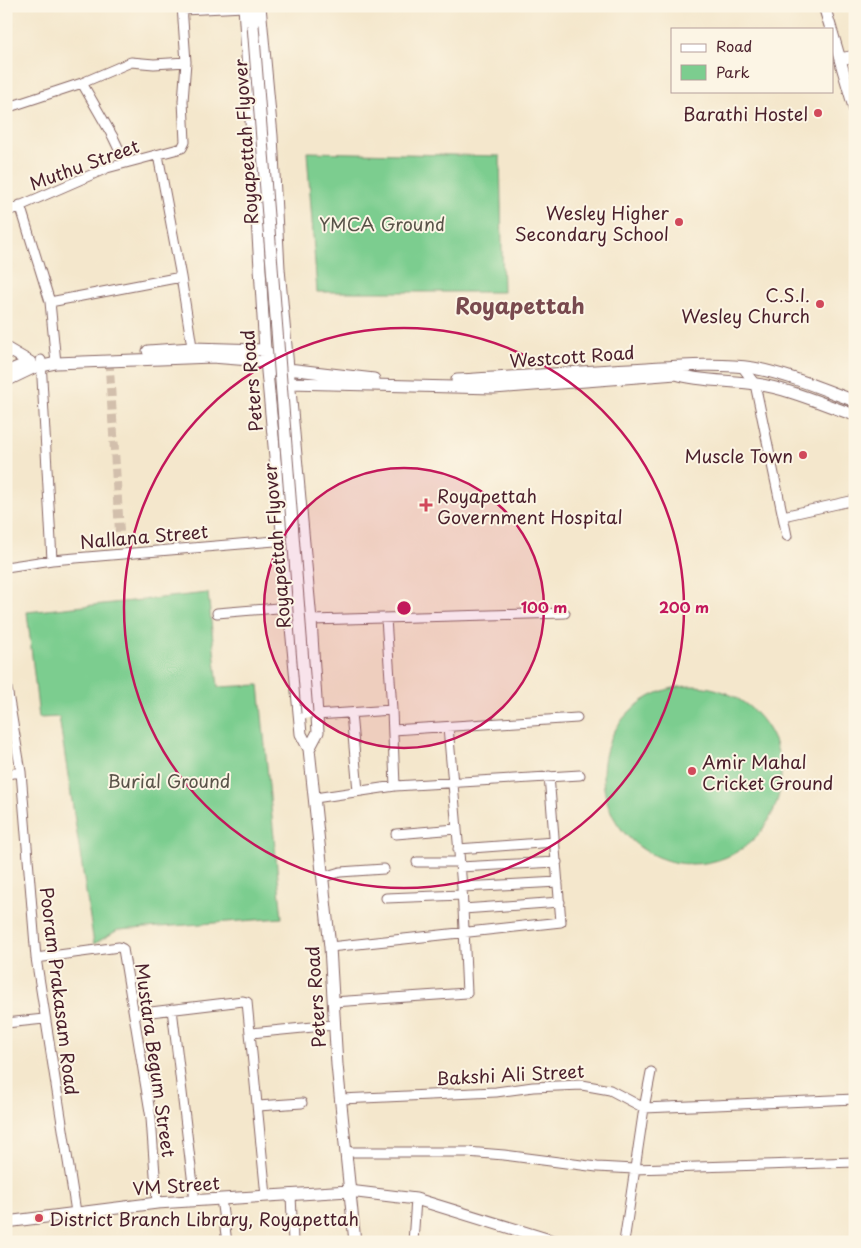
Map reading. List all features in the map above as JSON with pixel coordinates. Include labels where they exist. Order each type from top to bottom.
[{"type":"main road","points":[[824,6],[831,28]]},
{"type":"main road","points":[[251,7],[272,136],[279,269],[311,620],[312,714]]},
{"type":"main road","name":"Peters Road","points":[[251,7],[266,363],[301,734],[309,750],[323,877],[330,947],[334,1025],[355,1242]]},
{"type":"main road","name":"Royapettah Flyover","points":[[251,7],[312,714],[309,750]]},
{"type":"main road","points":[[834,38],[855,111]]},
{"type":"main road","points":[[840,60],[855,56]]},
{"type":"main road","points":[[6,348],[36,364]]},
{"type":"main road","points":[[6,372],[55,360],[160,358],[265,350],[288,369]]},
{"type":"main road","points":[[193,354],[266,363],[290,383]]},
{"type":"main road","points":[[6,381],[36,364]]},
{"type":"main road","name":"Westcott Road","points":[[288,369],[408,382],[531,377],[606,370],[689,366],[753,368],[781,375],[855,401]]},
{"type":"main road","name":"Westcott Road","points":[[290,383],[494,388],[676,374],[690,379],[755,384],[777,388],[855,415]]},
{"type":"main road","name":"VM Street","points":[[6,1222],[157,1203],[349,1191],[416,1199],[556,1241]]},
{"type":"street","points":[[183,8],[251,7]]},
{"type":"street","name":"Muthu Street","points":[[6,212],[125,162],[182,148],[185,142],[183,101],[186,62],[183,8]]},
{"type":"street","points":[[6,108],[82,82],[130,62],[154,64],[186,62]]},
{"type":"street","points":[[82,82],[125,162]]},
{"type":"street","points":[[158,155],[182,277],[193,354]]},
{"type":"street","points":[[20,205],[50,302],[55,360]]},
{"type":"street","points":[[50,302],[182,277]]},
{"type":"street","points":[[36,364],[52,560]]},
{"type":"street","points":[[743,368],[755,384],[787,536]]},
{"type":"street","points":[[783,516],[855,500]]},
{"type":"street","name":"Nallana Street","points":[[6,567],[52,560],[284,540],[304,540]]},
{"type":"street","points":[[217,613],[290,607]]},
{"type":"street","points":[[311,620],[565,613]]},
{"type":"street","points":[[386,618],[395,786]]},
{"type":"street","name":"Pooram Prakasam Road","points":[[6,682],[20,772],[36,958],[76,1212]]},
{"type":"street","points":[[312,714],[392,710]]},
{"type":"street","points":[[351,712],[358,791]]},
{"type":"street","points":[[393,730],[578,718]]},
{"type":"street","points":[[333,1002],[466,994],[468,992],[462,891],[448,727]]},
{"type":"street","points":[[6,774],[20,772]]},
{"type":"street","points":[[315,798],[395,786],[580,775]]},
{"type":"street","points":[[330,947],[562,922],[549,776]]},
{"type":"street","points":[[396,834],[456,829]]},
{"type":"street","points":[[458,849],[555,842]]},
{"type":"street","points":[[417,862],[459,865],[557,862]]},
{"type":"street","points":[[323,877],[340,872],[384,870]]},
{"type":"street","points":[[386,898],[558,882]]},
{"type":"street","points":[[463,909],[560,902]]},
{"type":"street","name":"Mustara Begum Street","points":[[36,958],[121,948],[124,952],[151,1118],[157,1203]]},
{"type":"street","points":[[134,1014],[243,1001],[248,1004],[266,1196]]},
{"type":"street","points":[[172,1009],[196,1201]]},
{"type":"street","points":[[6,1023],[44,1018]]},
{"type":"street","points":[[251,1033],[334,1025]]},
{"type":"street","points":[[624,1242],[634,1169],[651,1072]]},
{"type":"street","name":"Bakshi Ali Street","points":[[341,1099],[496,1092],[533,1087],[582,1085],[610,1090],[644,1108]]},
{"type":"street","points":[[644,1108],[855,1099]]},
{"type":"street","points":[[258,1106],[302,1103]]},
{"type":"street","points":[[346,1152],[467,1152],[504,1155],[597,1168],[634,1169],[855,1162]]},
{"type":"street","points":[[291,1194],[293,1242]]},
{"type":"street","points":[[221,1199],[226,1242]]},
{"type":"street","points":[[413,1242],[416,1199]]},
{"type":"green space","name":"YMCA Ground","points":[[307,152],[500,156],[503,292],[317,292]]},
{"type":"green space","name":"Burial Ground","points":[[208,593],[218,687],[259,685],[282,918],[118,930],[94,944],[59,717],[39,718],[27,612]]},
{"type":"green space","name":"Amir Mahal Cricket Ground","points":[[683,686],[701,686],[718,689],[734,696],[749,706],[761,718],[771,733],[778,749],[781,775],[780,792],[775,809],[761,832],[749,844],[734,854],[718,861],[701,864],[683,864],[666,861],[650,854],[635,844],[623,832],[613,817],[606,801],[603,784],[603,766],[606,749],[613,733],[623,718],[635,706],[650,696],[666,689]]},
{"type":"tunnel","points":[[109,361],[121,556]]},
{"type":"place","name":"Barathi Hostel","points":[[818,113]]},
{"type":"place","name":"Wesley Higher Secondary School","points":[[679,222]]},
{"type":"place","name":"C.S.I. Wesley Church","points":[[820,304]]},
{"type":"place","name":"Muscle Town","points":[[803,455]]},
{"type":"place","name":"Royapettah Government Hospital","points":[[426,505]]},
{"type":"place","name":"Amir Mahal Cricket Ground","points":[[692,771]]},
{"type":"place","name":"District Branch Library, Royapettah","points":[[39,1218]]},
{"type":"district","name":"Royapettah","points":[[520,304]]}]
